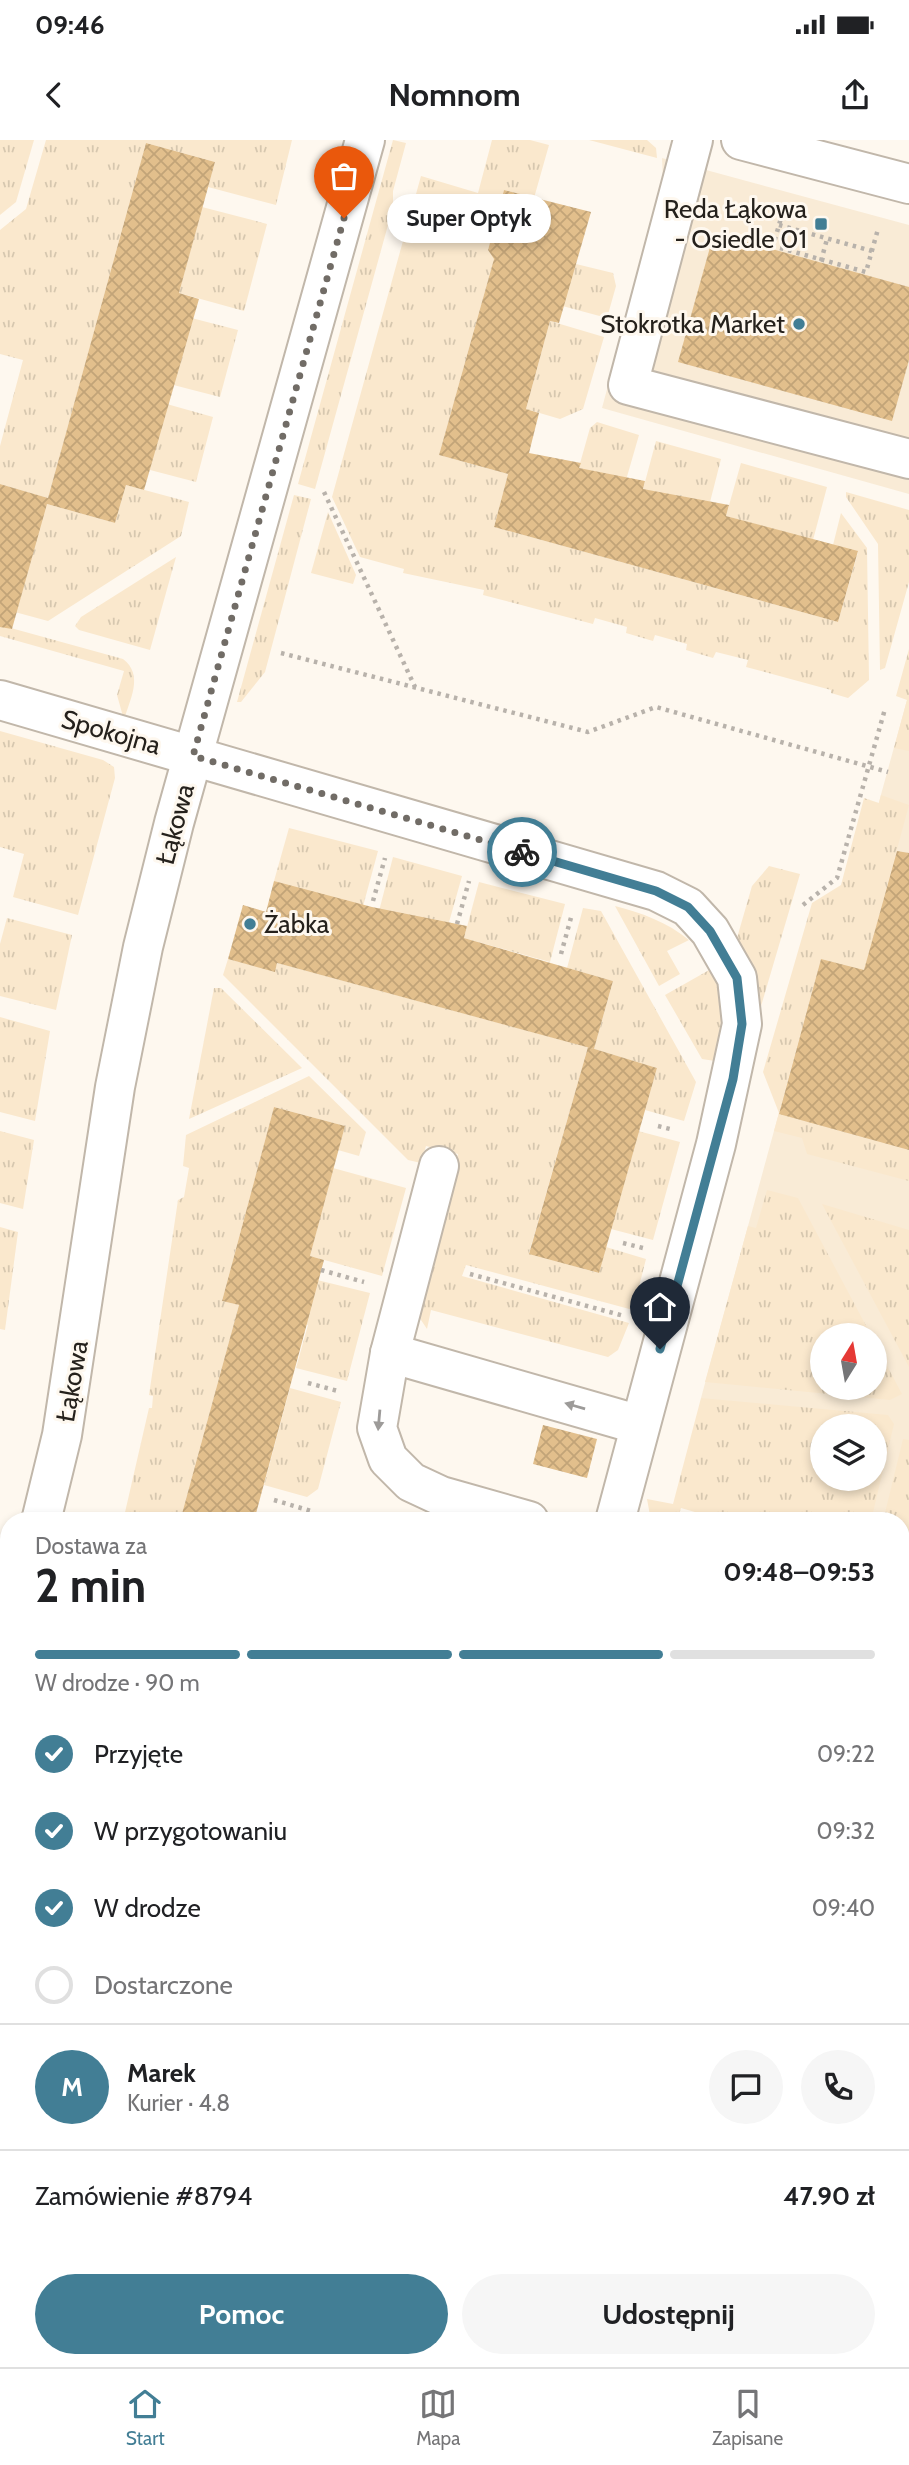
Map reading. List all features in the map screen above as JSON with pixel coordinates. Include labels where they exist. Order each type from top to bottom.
[{"type":"street","name":"Łąkowa","points":[[43,1512],[62,1435],[77,1352],[115,1087],[143,947],[193,756],[365,140]]},
{"type":"street","points":[[693,140],[628,385],[909,459]]},
{"type":"street","points":[[741,140],[909,184]]},
{"type":"street","name":"Spokojna","points":[[0,700],[656,891],[688,907],[710,931],[737,978],[742,1024],[720,1131],[617,1512]]},
{"type":"street","points":[[439,1166],[390,1353],[377,1428],[388,1459],[411,1482],[440,1496],[497,1512]]},
{"type":"street","points":[[390,1353],[640,1425]]},
{"type":"path","points":[[785,205],[773,246],[821,261],[866,272],[878,229]]},
{"type":"path","points":[[779,225],[872,251]]},
{"type":"path","points":[[821,261],[827,239]]},
{"type":"path","points":[[324,492],[415,687]]},
{"type":"path","points":[[281,653],[587,732],[656,707],[888,772]]},
{"type":"path","points":[[803,905],[837,878],[885,709]]},
{"type":"path","points":[[373,901],[388,846]]},
{"type":"path","points":[[457,924],[472,869]]},
{"type":"path","points":[[561,954],[573,909]]},
{"type":"path","points":[[321,1270],[371,1283]]},
{"type":"path","points":[[470,1274],[631,1317]]},
{"type":"path","points":[[308,1383],[342,1393]]},
{"type":"path","points":[[274,1500],[311,1511]]},
{"type":"shaded area","points":[[662,158],[909,225],[909,494],[602,408],[663,181]]},
{"type":"shaded area","points":[[909,700],[909,1512],[785,1512],[701,1398],[821,959],[835,962]]},
{"type":"green space","points":[[0,140],[34,140],[16,202],[0,215]]},
{"type":"green space","points":[[46,140],[292,140],[276,205],[208,187],[215,162],[146,143],[48,498],[0,484],[0,446],[23,360],[0,354],[0,230],[26,209]]},
{"type":"green space","points":[[393,140],[406,143],[393,191],[393,207],[315,489],[298,484]]},
{"type":"green space","points":[[492,140],[530,140],[549,145],[534,198],[504,190],[488,250],[494,259],[439,455],[508,474],[494,527],[838,622],[858,552],[833,545],[841,513],[867,548],[869,680],[848,698],[831,693],[831,690],[746,667],[748,660],[716,652],[713,658],[686,650],[687,644],[655,635],[653,641],[626,633],[627,627],[595,618],[593,624],[483,595],[484,590],[403,573],[404,569],[360,557],[332,497],[421,176],[478,193]]},
{"type":"green space","points":[[589,140],[647,140],[656,148],[657,158]]},
{"type":"green space","points":[[202,207],[267,224],[244,311],[179,293]]},
{"type":"green space","points":[[576,264],[613,273],[616,286],[607,318],[555,304]]},
{"type":"green space","points":[[172,313],[238,330],[220,397],[154,380]]},
{"type":"green space","points":[[550,321],[604,337],[583,409],[560,419],[526,409]]},
{"type":"green space","points":[[149,399],[213,417],[196,482],[131,465]]},
{"type":"green space","points":[[597,422],[639,435],[624,487],[577,474],[590,428]]},
{"type":"green space","points":[[656,441],[721,459],[708,510],[642,493]]},
{"type":"green space","points":[[741,463],[827,487],[813,540],[726,516]]},
{"type":"green space","points":[[126,485],[189,502],[181,536],[48,621],[0,608],[0,560],[47,504],[115,523]]},
{"type":"green space","points":[[846,492],[909,510],[909,582],[885,668],[880,670],[878,544],[846,497]]},
{"type":"green space","points":[[294,495],[311,499],[265,672],[241,702],[237,702]]},
{"type":"green space","points":[[328,512],[356,575],[353,584],[311,573]]},
{"type":"green space","points":[[176,557],[150,650],[79,630],[75,626],[81,617]]},
{"type":"green space","points":[[0,625],[123,659],[133,672],[134,680],[124,720],[117,695],[124,671],[0,636]]},
{"type":"green space","points":[[909,649],[909,751],[894,748],[907,700],[896,696]]},
{"type":"green space","points":[[0,731],[103,760],[114,767],[115,778],[78,915],[13,897],[24,854],[0,847]]},
{"type":"green space","points":[[881,795],[909,805],[864,971],[821,959],[779,1113],[763,1072],[812,903],[841,885],[864,798],[879,803]]},
{"type":"green space","points":[[289,828],[378,851],[362,910],[274,881]]},
{"type":"green space","points":[[393,857],[462,876],[446,933],[378,915]]},
{"type":"green space","points":[[769,866],[800,874],[754,1030],[737,938],[752,886]]},
{"type":"green space","points":[[479,882],[565,904],[550,962],[464,938]]},
{"type":"green space","points":[[615,906],[654,919],[689,940],[667,951],[680,974],[659,986]]},
{"type":"green space","points":[[583,908],[601,911],[696,1082],[684,1121],[645,1110],[657,1068],[594,1049],[613,981],[567,968]]},
{"type":"green space","points":[[7,918],[72,935],[56,1010],[0,996],[0,944]]},
{"type":"green space","points":[[228,959],[275,971],[277,963],[588,1047],[529,1253],[598,1273],[606,1247],[646,1259],[633,1310],[466,1265],[462,1276],[629,1323],[618,1350],[608,1357],[431,1310],[427,1329],[419,1317],[419,1306],[458,1154],[426,1146],[421,1163],[408,1160],[223,975]]},
{"type":"green space","points":[[711,969],[721,1004],[721,1025],[715,1061],[702,1059],[665,995]]},
{"type":"green space","points":[[214,988],[221,988],[302,1068],[189,1119]]},
{"type":"green space","points":[[0,1017],[50,1031],[35,1121],[0,1112]]},
{"type":"green space","points":[[309,1076],[366,1132],[359,1156],[338,1150],[345,1126],[274,1107],[222,1301],[239,1305],[182,1512],[125,1512],[149,1408],[152,1408],[153,1396],[149,1395],[178,1200],[184,1197],[189,1168],[183,1166],[186,1135]]},
{"type":"green space","points":[[779,1113],[909,1150],[909,1181],[807,1154],[802,1138],[774,1131]]},
{"type":"green space","points":[[0,1131],[34,1140],[23,1209],[0,1203]]},
{"type":"green space","points":[[638,1131],[680,1142],[653,1240],[611,1229]]},
{"type":"green space","points":[[333,1168],[406,1188],[382,1276],[310,1256]]},
{"type":"green space","points":[[767,1190],[798,1198],[865,1323],[810,1323],[810,1392],[705,1382],[748,1226],[756,1228]]},
{"type":"green space","points":[[822,1204],[909,1230],[909,1367]]},
{"type":"green space","points":[[0,1227],[18,1232],[5,1330],[0,1329]]},
{"type":"green space","points":[[305,1277],[370,1293],[347,1381],[296,1368],[308,1325],[293,1320]]},
{"type":"green space","points":[[887,1366],[902,1394],[887,1400]]},
{"type":"green space","points":[[290,1388],[341,1402],[318,1489],[307,1497],[264,1485]]},
{"type":"green space","points":[[701,1398],[877,1414],[810,1414],[810,1491],[878,1491],[873,1512],[695,1512],[681,1508],[680,1512],[649,1512],[647,1499],[673,1504]]},
{"type":"green space","points":[[887,1415],[894,1424],[887,1454]]},
{"type":"green space","points":[[903,1439],[909,1440],[909,1512],[885,1512]]},
{"type":"building","points":[[146,143],[215,162],[179,293],[199,299],[144,490],[126,485],[115,523],[47,504],[12,629],[0,627],[0,484],[48,498]]},
{"type":"building","points":[[504,190],[591,212],[559,323],[550,321],[526,409],[539,413],[529,453],[581,463],[579,468],[645,481],[643,489],[729,505],[726,516],[858,551],[838,622],[494,527],[508,474],[439,455],[494,259],[488,250]]},
{"type":"building","name":"Stokrotka Market","points":[[714,233],[909,287],[909,360],[892,421],[678,362]]},
{"type":"building","points":[[897,851],[909,853],[909,1150],[779,1114],[821,959],[864,970]]},
{"type":"building","points":[[274,881],[372,907],[467,926],[464,938],[613,981],[594,1049],[277,963],[275,972],[228,959],[243,905],[266,912]]},
{"type":"building","points":[[588,1047],[657,1068],[599,1273],[529,1254]]},
{"type":"building","points":[[274,1107],[345,1126],[310,1256],[324,1260],[256,1512],[182,1512],[239,1305],[222,1301]]},
{"type":"building","points":[[543,1425],[597,1439],[587,1478],[533,1464]]},
{"type":"way so far","points":[[344,218],[193,756],[522,852]]},
{"type":"place","name":"Super Optyk","points":[[344,218]]},
{"type":"place","name":"Reda Łąkowa - Osiedle 01","points":[[821,224]]},
{"type":"place","name":"Stokrotka Market","points":[[799,324]]},
{"type":"place","name":"Żabka","points":[[250,924]]},
{"type":"route","points":[[522,852],[656,891],[688,907],[710,931],[737,978],[742,1002],[742,1024],[733,1079],[660,1349]]}]
